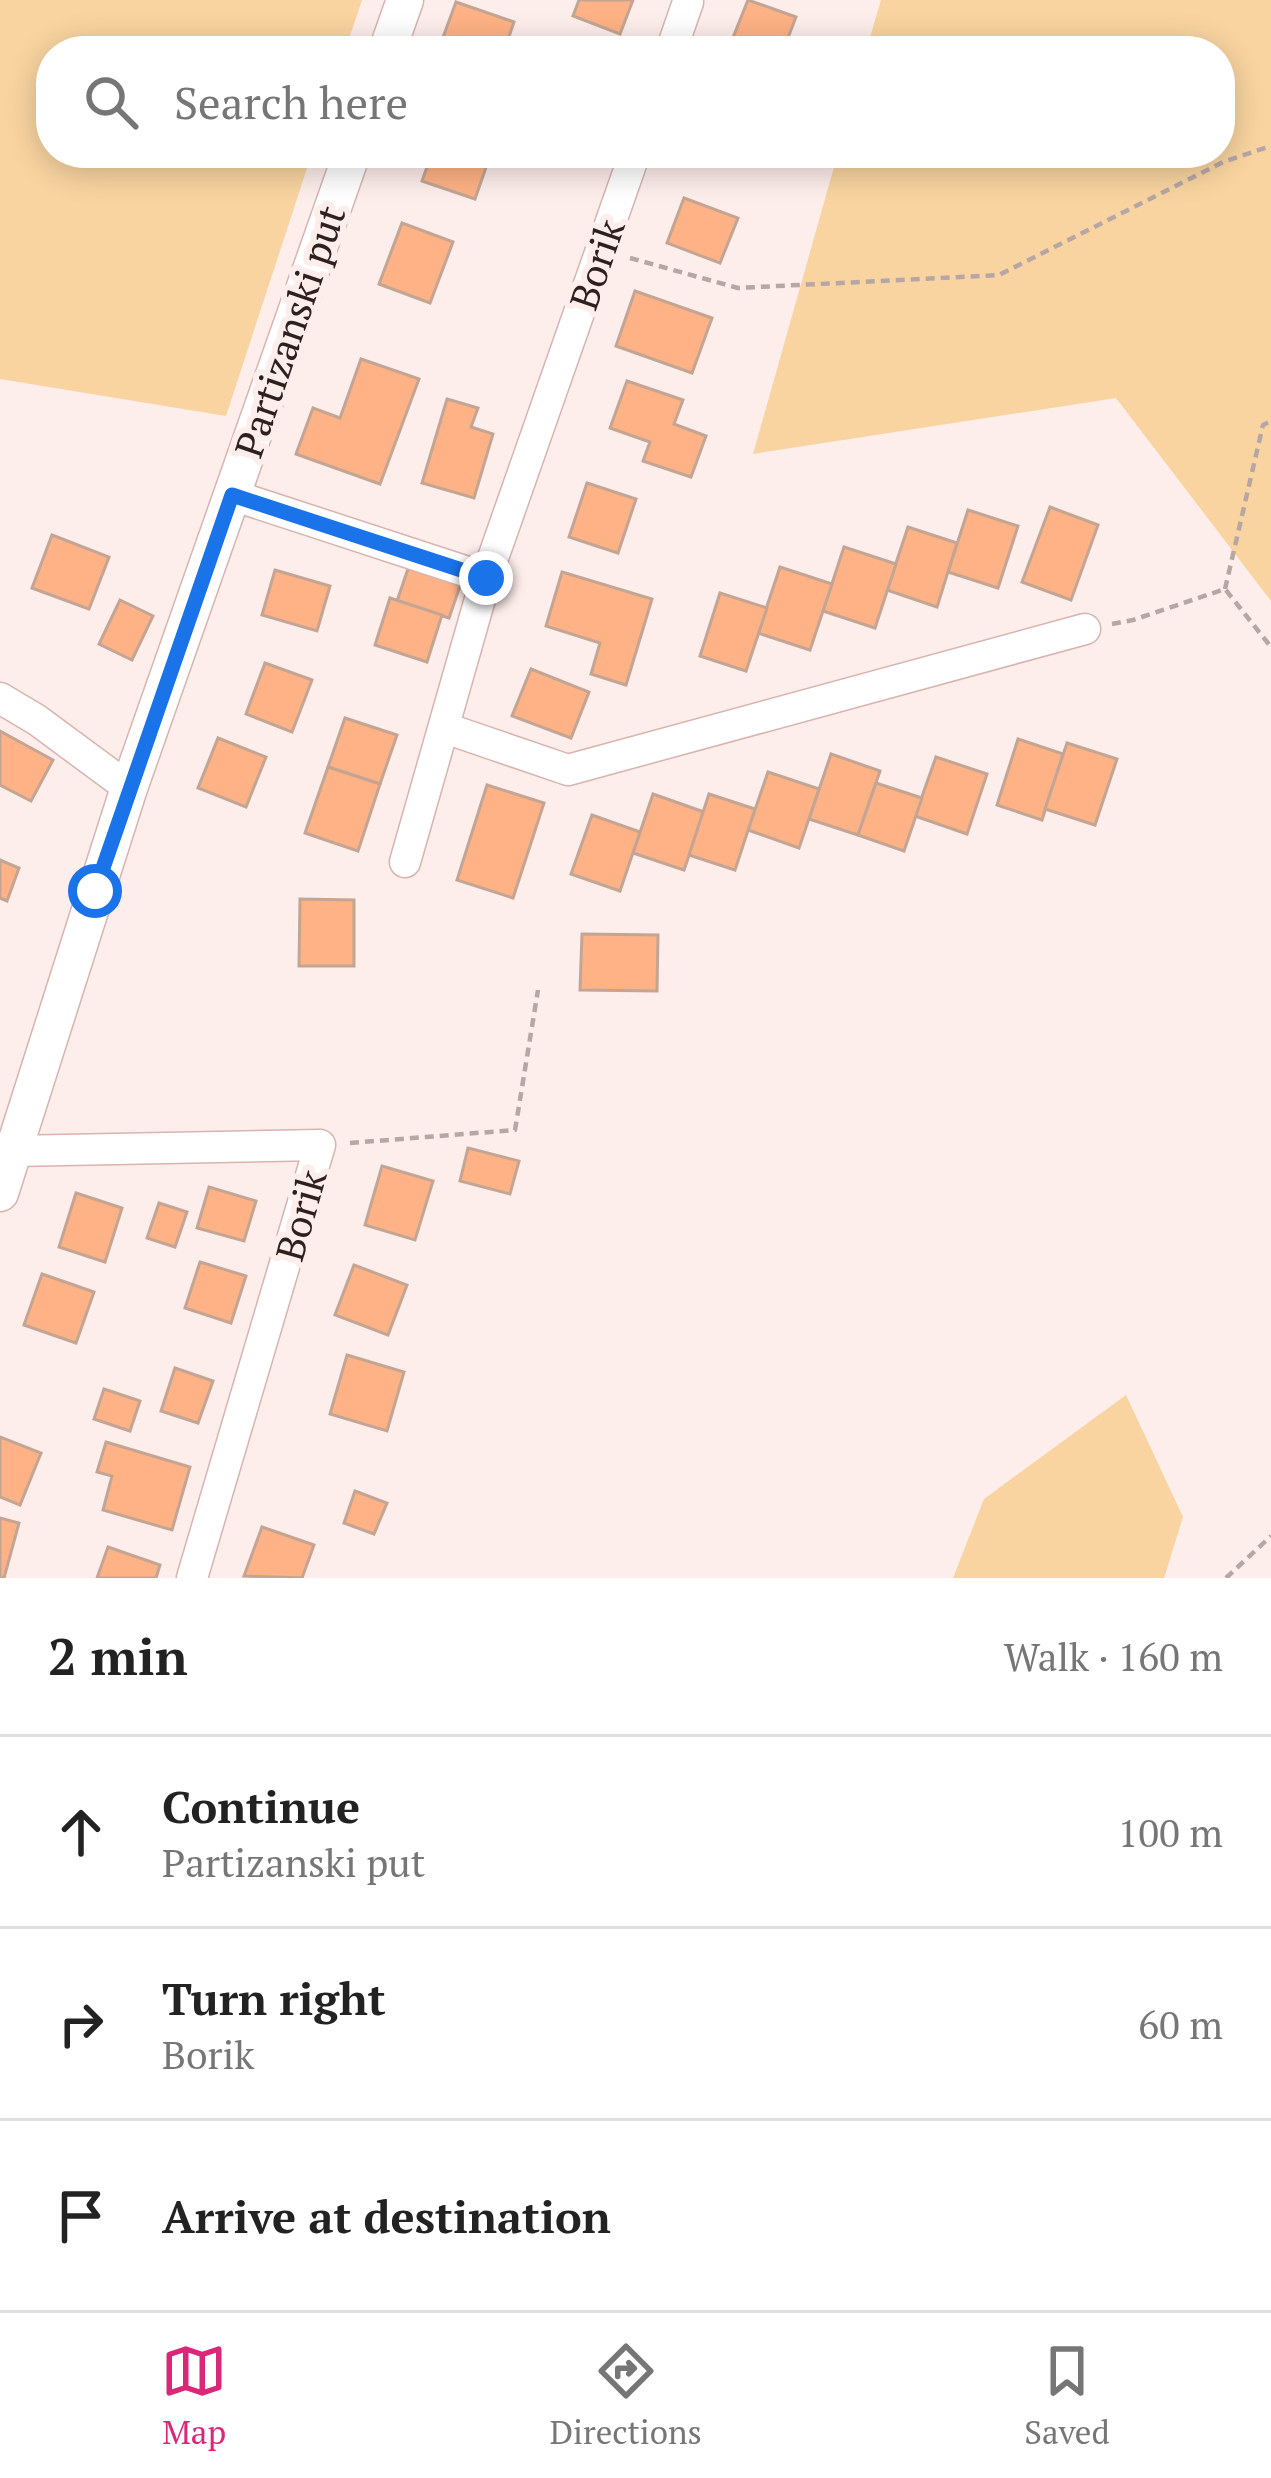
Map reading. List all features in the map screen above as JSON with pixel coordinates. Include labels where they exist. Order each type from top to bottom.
[{"type":"street","points":[[392,36],[405,0]]},
{"type":"street","points":[[676,36],[688,2]]},
{"type":"street","name":"Partizanski put","points":[[0,1193],[129,788],[347,168]]},
{"type":"street","name":"Borik","points":[[405,862],[486,578],[630,168]]},
{"type":"street","points":[[232,495],[486,578]]},
{"type":"street","points":[[445,728],[568,770],[1085,629]]},
{"type":"street","points":[[0,698],[129,788]]},
{"type":"street","name":"Borik","points":[[14,1151],[320,1145],[192,1578]]},
{"type":"path","points":[[1235,158],[1271,146]]},
{"type":"path","points":[[601,250],[738,287],[999,275],[1210,168]]},
{"type":"path","points":[[1225,590],[1263,425],[1271,421]]},
{"type":"path","points":[[1085,629],[1133,620],[1225,590]]},
{"type":"path","points":[[1225,590],[1271,647]]},
{"type":"path","points":[[320,1145],[515,1130],[538,990]]},
{"type":"path","points":[[1226,1578],[1271,1536]]},
{"type":"shaded area","points":[[0,0],[362,0],[350,36],[36,36],[36,168],[307,168],[226,416],[0,379]]},
{"type":"shaded area","points":[[881,0],[1271,0],[1271,601],[1116,398],[753,454],[834,168],[1235,168],[1235,36],[870,36]]},
{"type":"shaded area","points":[[1126,1395],[1183,1517],[1164,1578],[953,1578],[984,1499]]},
{"type":"building","points":[[579,0],[633,0],[620,34],[573,16]]},
{"type":"building","points":[[748,0],[796,17],[789,36],[734,36]]},
{"type":"building","points":[[456,2],[514,22],[509,36],[444,36]]},
{"type":"building","points":[[427,168],[486,168],[475,199],[422,181]]},
{"type":"building","points":[[684,198],[738,218],[720,263],[667,243]]},
{"type":"building","points":[[402,223],[453,242],[430,303],[379,284]]},
{"type":"building","points":[[635,291],[712,318],[692,373],[616,346]]},
{"type":"building","points":[[361,359],[419,379],[380,484],[296,454],[313,408],[340,418]]},
{"type":"building","points":[[627,381],[683,400],[674,424],[706,436],[691,477],[643,461],[650,442],[610,428]]},
{"type":"building","points":[[447,399],[478,408],[471,427],[493,434],[474,498],[422,483]]},
{"type":"building","points":[[587,483],[636,499],[618,553],[569,537]]},
{"type":"building","points":[[1050,507],[1098,525],[1071,600],[1022,582]]},
{"type":"building","points":[[968,510],[1018,526],[998,588],[948,572]]},
{"type":"building","points":[[908,527],[957,543],[937,607],[887,590]]},
{"type":"building","points":[[52,535],[109,557],[89,609],[32,588]]},
{"type":"building","points":[[844,547],[896,564],[875,628],[823,611]]},
{"type":"building","points":[[409,566],[461,583],[449,618],[397,601]]},
{"type":"building","points":[[780,567],[832,584],[810,650],[758,633]]},
{"type":"building","points":[[275,570],[330,586],[317,631],[262,615]]},
{"type":"building","points":[[562,572],[652,599],[626,685],[591,674],[600,643],[546,626]]},
{"type":"building","points":[[720,593],[767,608],[746,671],[700,656]]},
{"type":"building","points":[[390,598],[442,615],[427,662],[375,645]]},
{"type":"building","points":[[120,600],[153,616],[132,660],[99,644]]},
{"type":"building","points":[[265,663],[312,680],[292,732],[246,714]]},
{"type":"building","points":[[531,669],[589,692],[571,738],[512,716]]},
{"type":"building","points":[[345,718],[397,735],[380,784],[328,767]]},
{"type":"building","points":[[0,731],[53,760],[31,801],[0,785]]},
{"type":"building","points":[[218,738],[266,757],[246,807],[198,788]]},
{"type":"building","points":[[1018,739],[1063,754],[1042,820],[997,805]]},
{"type":"building","points":[[1067,743],[1117,759],[1095,825],[1045,809]]},
{"type":"building","points":[[831,754],[880,771],[858,835],[809,819]]},
{"type":"building","points":[[936,757],[987,774],[967,834],[915,816]]},
{"type":"building","points":[[328,767],[380,784],[358,851],[305,833]]},
{"type":"building","points":[[768,772],[819,789],[799,848],[748,830]]},
{"type":"building","points":[[876,783],[922,798],[904,851],[858,835]]},
{"type":"building","points":[[487,785],[544,803],[513,898],[457,880]]},
{"type":"building","points":[[653,794],[704,812],[684,870],[633,853]]},
{"type":"building","points":[[709,794],[755,809],[735,870],[689,855]]},
{"type":"building","points":[[592,815],[640,832],[620,891],[571,874]]},
{"type":"building","points":[[0,860],[19,868],[7,901],[0,898]]},
{"type":"building","points":[[300,899],[354,900],[354,966],[299,966]]},
{"type":"building","points":[[582,934],[658,935],[657,991],[580,990]]},
{"type":"building","points":[[468,1148],[519,1161],[510,1194],[460,1181]]},
{"type":"building","points":[[382,1166],[433,1181],[415,1240],[365,1225]]},
{"type":"building","points":[[209,1187],[256,1201],[244,1241],[197,1228]]},
{"type":"building","points":[[76,1193],[122,1208],[105,1262],[59,1247]]},
{"type":"building","points":[[159,1203],[187,1212],[175,1247],[147,1238]]},
{"type":"building","points":[[200,1262],[246,1276],[231,1323],[185,1308]]},
{"type":"building","points":[[354,1265],[407,1285],[388,1335],[335,1315]]},
{"type":"building","points":[[42,1274],[94,1292],[76,1343],[24,1325]]},
{"type":"building","points":[[347,1355],[404,1372],[387,1431],[330,1414]]},
{"type":"building","points":[[175,1368],[213,1381],[198,1423],[161,1411]]},
{"type":"building","points":[[104,1389],[140,1401],[130,1431],[94,1419]]},
{"type":"building","points":[[0,1437],[41,1453],[20,1505],[0,1497]]},
{"type":"building","points":[[106,1442],[190,1467],[172,1530],[103,1510],[112,1476],[97,1472]]},
{"type":"building","points":[[355,1491],[387,1503],[374,1534],[344,1523]]},
{"type":"building","points":[[0,1518],[19,1523],[4,1578],[0,1578]]},
{"type":"building","points":[[262,1527],[314,1545],[302,1578],[244,1576]]},
{"type":"building","points":[[108,1547],[160,1565],[156,1578],[97,1578]]},
{"type":"route","points":[[95,891],[232,495],[486,578]]}]
